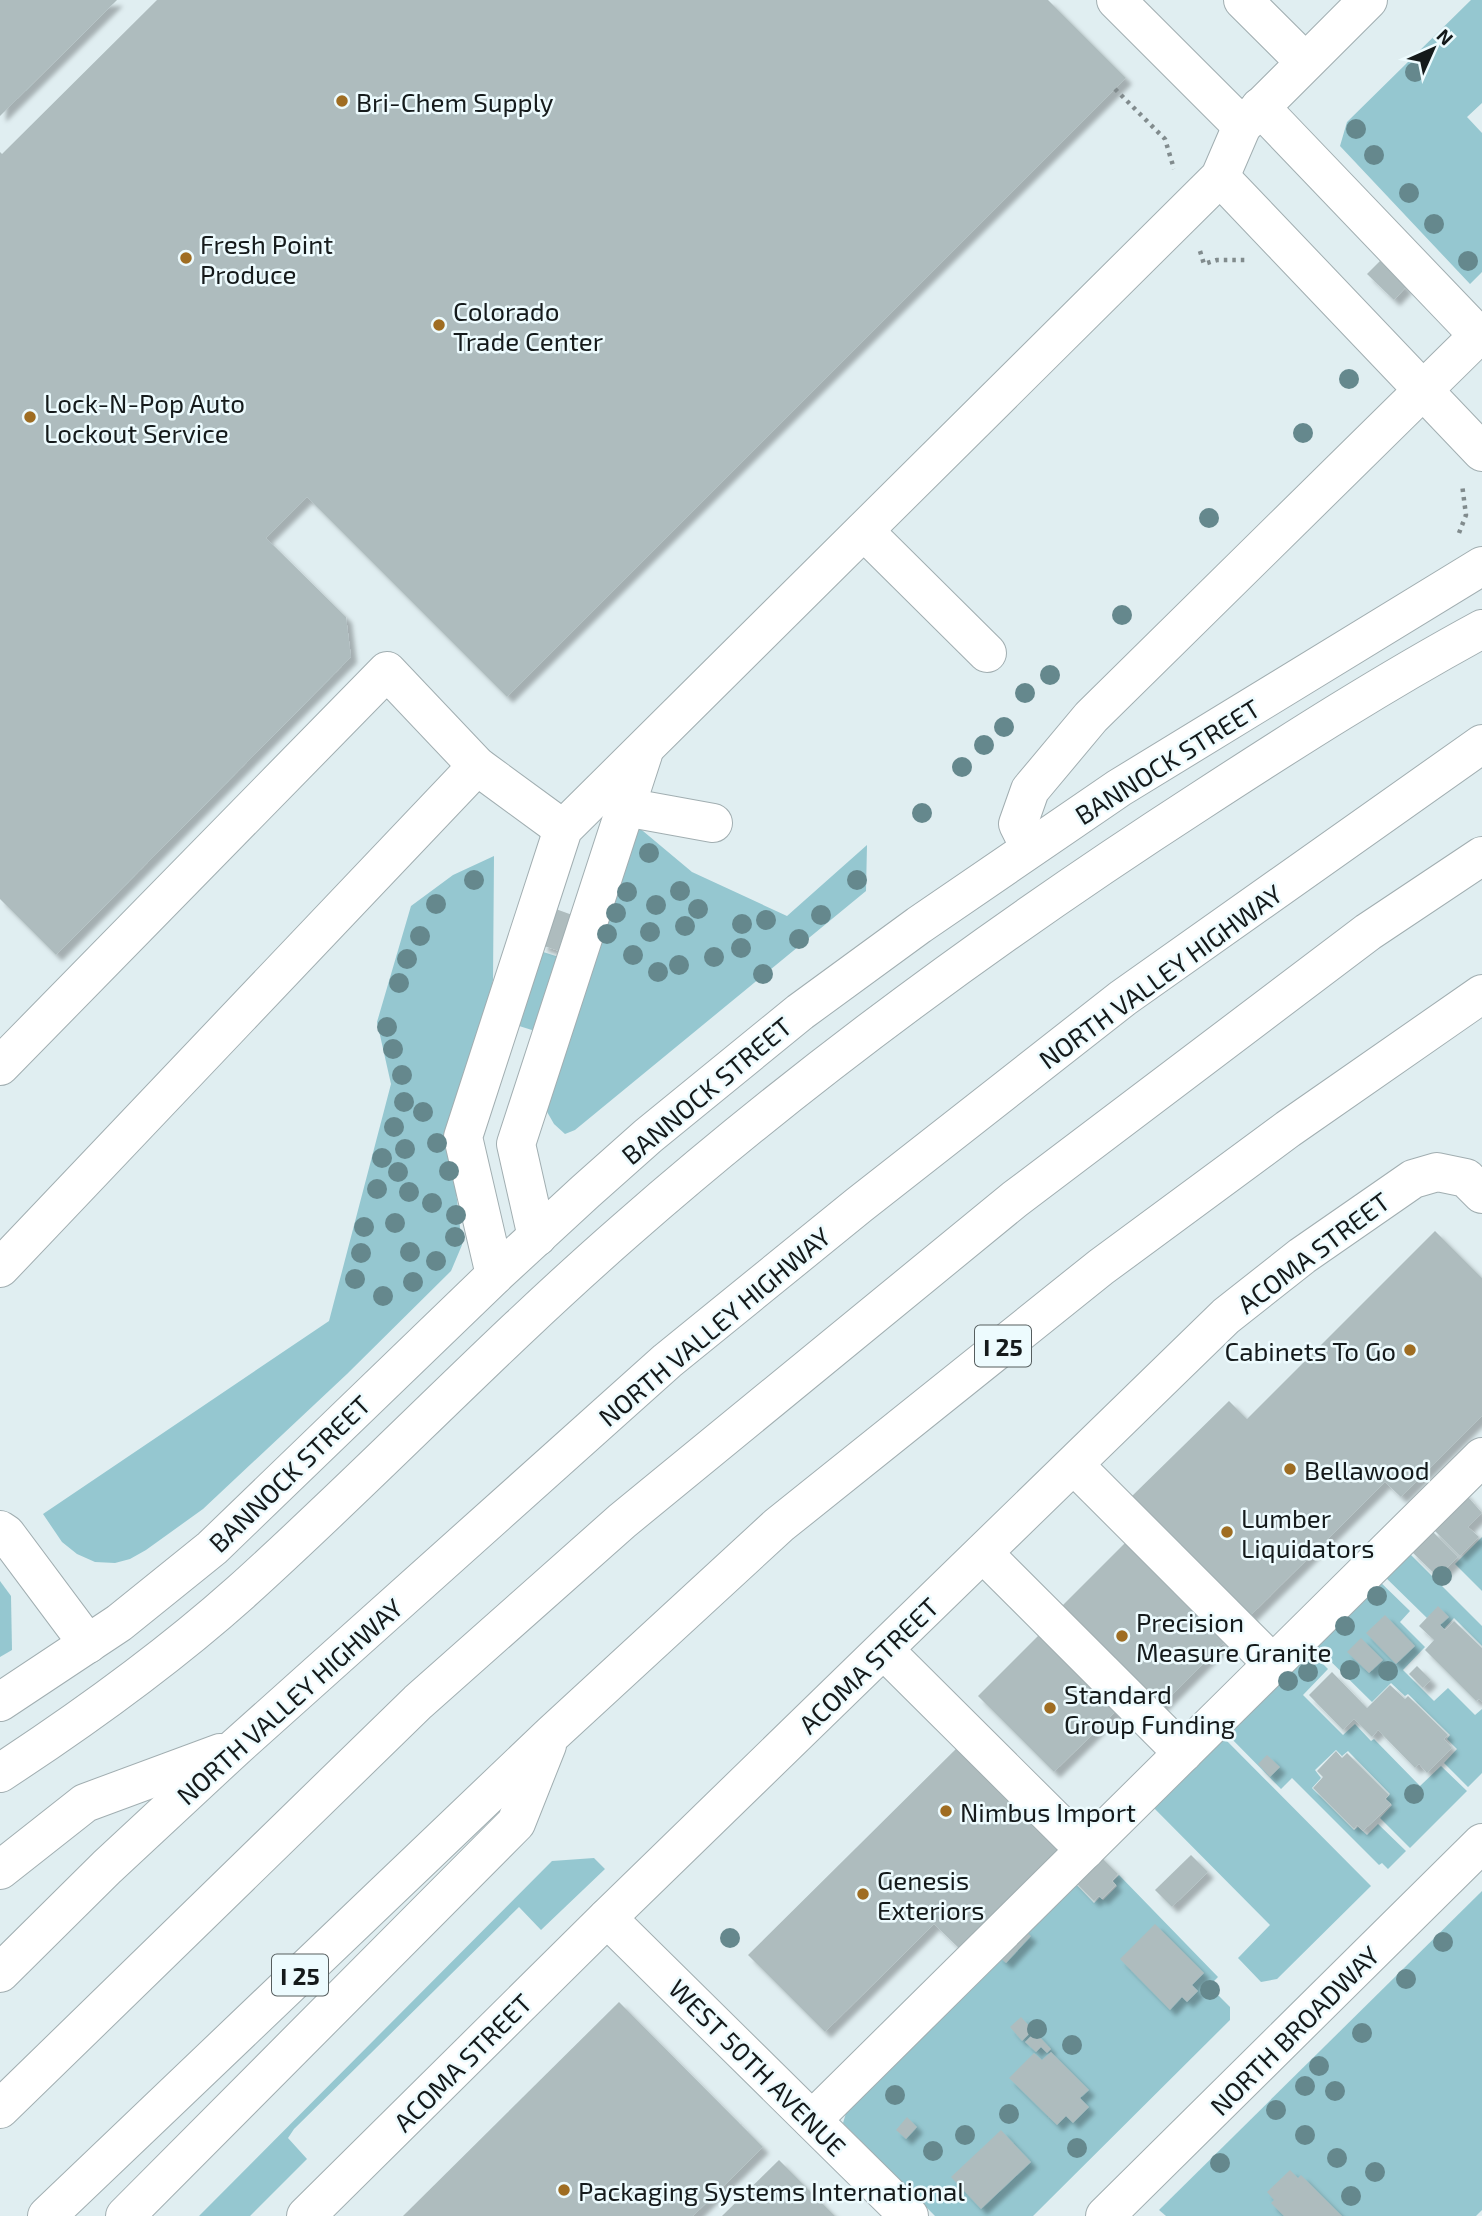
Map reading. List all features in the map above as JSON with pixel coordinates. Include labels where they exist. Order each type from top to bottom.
[{"type":"main road","points":[[1030,848],[1018,824],[1030,790],[1091,718],[1474,329],[1322,172],[1251,117],[1116,0]]},
{"type":"main road","points":[[1243,0],[1305,62]]},
{"type":"main road","points":[[495,1275],[463,1137],[563,829],[1220,177],[1251,117],[1368,0]]},
{"type":"main road","points":[[1220,177],[1482,452]]},
{"type":"main road","points":[[864,531],[987,653]]},
{"type":"main road","name":"BANNOCK STREET","points":[[0,1702],[88,1644],[166,1587],[212,1548],[495,1275],[649,1136],[800,1012],[899,939],[1119,788],[1482,566]]},
{"type":"main road","points":[[0,1773],[123,1688],[240,1593],[623,1232],[715,1153],[819,1070],[1002,933],[1149,833],[1482,629]]},
{"type":"main road","points":[[0,1066],[387,671],[477,766],[563,829]]},
{"type":"main road","name":"NORTH VALLEY HIGHWAY","points":[[0,1973],[107,1867],[235,1748],[667,1361],[859,1205],[1123,998],[1482,744]]},
{"type":"main road","points":[[537,1237],[516,1144],[644,748]]},
{"type":"main road","points":[[0,1268],[477,766]]},
{"type":"main road","points":[[625,807],[713,823]]},
{"type":"main road","points":[[0,2109],[408,1711],[622,1521],[1015,1199],[1368,932],[1482,856]]},
{"type":"main road","name":"I 25","points":[[47,2216],[552,1734],[779,1525],[1101,1268],[1288,1129],[1482,994]]},
{"type":"main road","name":"ACOMA STREET","points":[[306,2216],[607,1918],[1226,1317],[1303,1256],[1413,1178],[1437,1172],[1474,1186]]},
{"type":"main road","points":[[812,2120],[1482,1457]]},
{"type":"main road","points":[[1074,1465],[1273,1664]]},
{"type":"main road","points":[[0,1530],[6,1534],[88,1644]]},
{"type":"main road","points":[[983,1553],[1183,1753]]},
{"type":"main road","points":[[884,1650],[1086,1850]]},
{"type":"main road","points":[[125,2216],[516,1823],[552,1734]]},
{"type":"main road","points":[[0,1870],[85,1803],[235,1748]]},
{"type":"main road","name":"NORTH BROADWAY","points":[[1105,2216],[1482,1843]]},
{"type":"main road","name":"WEST 50TH AVENUE","points":[[607,1918],[909,2216]]},
{"type":"shaded area","points":[[1471,0],[1482,0],[1482,103],[1467,117],[1482,133],[1482,272],[1470,284],[1340,146],[1347,122]]},
{"type":"shaded area","points":[[637,826],[692,872],[787,916],[867,845],[866,891],[575,1130],[565,1134],[554,1124],[546,1110]]},
{"type":"shaded area","points":[[494,856],[493,980],[484,1023],[450,1137],[462,1245],[451,1271],[347,1374],[203,1509],[130,1559],[115,1563],[95,1562],[77,1554],[62,1542],[43,1514],[329,1321],[391,1084],[377,1022],[411,906],[453,875]]},
{"type":"shaded area","points":[[540,951],[559,957],[535,1031],[516,1025]]},
{"type":"shaded area","points":[[1482,1537],[1482,1591],[1455,1564]]},
{"type":"shaded area","points":[[1404,1548],[1482,1626],[1482,1646],[1454,1618],[1444,1629],[1430,1615],[1427,1618],[1380,1572]]},
{"type":"shaded area","points":[[1374,1576],[1410,1611],[1400,1622],[1425,1647],[1403,1670],[1434,1701],[1448,1688],[1475,1715],[1482,1709],[1482,1773],[1468,1787],[1444,1763],[1457,1749],[1447,1739],[1450,1735],[1408,1694],[1405,1696],[1391,1683],[1372,1702],[1309,1640]]},
{"type":"shaded area","points":[[0,1581],[11,1596],[12,1650],[0,1657]]},
{"type":"shaded area","points":[[1307,1648],[1328,1669],[1303,1695],[1343,1735],[1355,1724],[1371,1741],[1374,1739],[1420,1786],[1441,1766],[1467,1791],[1410,1848],[1380,1818],[1392,1805],[1386,1799],[1390,1794],[1348,1751],[1342,1756],[1336,1750],[1315,1770],[1321,1778],[1312,1788],[1354,1830],[1358,1827],[1367,1835],[1378,1824],[1406,1851],[1388,1869],[1382,1863],[1379,1865],[1292,1778],[1281,1789],[1224,1731]]},
{"type":"shaded area","points":[[1218,1732],[1371,1886],[1277,1979],[1261,1982],[1238,1958],[1270,1925],[1148,1802]]},
{"type":"shaded area","points":[[594,1858],[605,1869],[541,1930],[519,1907],[294,2129],[288,2138],[307,2159],[250,2216],[199,2216],[552,1861]]},
{"type":"shaded area","points":[[1119,1875],[1218,1977],[1209,1986],[1230,2007],[1230,2020],[1033,2216],[935,2216],[843,2123],[852,2093],[1071,1879],[1094,1903],[1100,1897],[1103,1900],[1117,1886],[1113,1881]]},
{"type":"shaded area","points":[[1482,1891],[1482,2210],[1476,2216],[1166,2216],[1159,2210]]},
{"type":"building","points":[[0,0],[117,0],[0,116]]},
{"type":"building","name":"Colorado Trade Center","points":[[157,0],[1048,0],[1126,78],[507,697],[307,497],[266,538],[346,617],[351,657],[56,955],[0,899],[0,152],[2,154]]},
{"type":"building","points":[[1380,261],[1406,287],[1394,300],[1367,274]]},
{"type":"building","points":[[553,908],[575,916],[562,952],[541,945]]},
{"type":"building","points":[[1435,1231],[1482,1278],[1482,1416],[1401,1497],[1385,1482],[1249,1617],[1130,1498],[1229,1401],[1247,1419]]},
{"type":"building","points":[[1462,1490],[1482,1513],[1468,1527],[1479,1537],[1460,1556],[1433,1529]]},
{"type":"building","points":[[1432,1531],[1458,1557],[1438,1577],[1411,1551]]},
{"type":"building","points":[[1125,1543],[1224,1643],[1158,1709],[1058,1610]]},
{"type":"building","points":[[1438,1606],[1449,1617],[1440,1625],[1445,1630],[1454,1621],[1482,1648],[1482,1702],[1479,1699],[1476,1701],[1425,1650],[1434,1640],[1419,1626]]},
{"type":"building","points":[[1385,1615],[1415,1646],[1396,1664],[1366,1633]]},
{"type":"building","points":[[1040,1634],[1117,1710],[1054,1772],[978,1696]]},
{"type":"building","points":[[1361,1638],[1383,1660],[1369,1673],[1347,1652]]},
{"type":"building","points":[[1417,1666],[1431,1680],[1423,1688],[1409,1674]]},
{"type":"building","points":[[1332,1672],[1367,1708],[1390,1685],[1405,1699],[1408,1696],[1448,1735],[1444,1739],[1452,1748],[1427,1773],[1419,1764],[1415,1768],[1378,1730],[1372,1737],[1354,1719],[1343,1730],[1309,1695]]},
{"type":"building","points":[[963,1742],[1069,1848],[964,1953],[934,1924],[825,2032],[748,1955]]},
{"type":"building","points":[[1336,1751],[1342,1758],[1347,1753],[1389,1795],[1385,1799],[1391,1804],[1363,1831],[1357,1825],[1354,1829],[1313,1788],[1323,1777],[1317,1771]]},
{"type":"building","points":[[1267,1755],[1280,1767],[1270,1777],[1258,1764]]},
{"type":"building","points":[[1097,1853],[1118,1874],[1112,1881],[1116,1885],[1102,1899],[1099,1896],[1094,1901],[1071,1878]]},
{"type":"building","points":[[1191,1855],[1208,1872],[1172,1907],[1155,1890]]},
{"type":"building","points":[[1155,1924],[1204,1973],[1192,1985],[1198,1991],[1187,2002],[1182,1997],[1170,2010],[1120,1959]]},
{"type":"building","points":[[1021,1928],[1031,1936],[1006,1963],[997,1955]]},
{"type":"building","points":[[619,2002],[763,2147],[693,2216],[403,2216]]},
{"type":"building","points":[[1021,2017],[1033,2030],[1022,2041],[1010,2027]]},
{"type":"building","points":[[1035,2032],[1051,2049],[1047,2053],[1041,2047],[1036,2052],[1025,2042]]},
{"type":"building","points":[[1051,2052],[1089,2090],[1080,2098],[1089,2107],[1073,2123],[1066,2116],[1057,2125],[1009,2078],[1034,2053],[1042,2060]]},
{"type":"building","points":[[907,2117],[917,2127],[906,2139],[896,2130]]},
{"type":"building","points":[[1001,2130],[1031,2162],[981,2209],[951,2177]]},
{"type":"building","points":[[779,2160],[835,2216],[722,2216]]},
{"type":"building","points":[[1290,2170],[1298,2178],[1301,2175],[1342,2216],[1284,2216],[1271,2203],[1274,2200],[1267,2192]]},
{"type":"place","name":"Bri-Chem Supply","points":[[342,101]]},
{"type":"place","name":"Fresh Point Produce","points":[[186,258]]},
{"type":"place","name":"Colorado Trade Center","points":[[439,325]]},
{"type":"place","name":"Lock-N-Pop Auto Lockout Service","points":[[30,417]]},
{"type":"place","name":"Cabinets To Go","points":[[1410,1350]]},
{"type":"place","name":"Bellawood","points":[[1290,1469]]},
{"type":"place","name":"Lumber Liquidators","points":[[1227,1532]]},
{"type":"place","name":"Precision Measure Granite","points":[[1122,1636]]},
{"type":"place","name":"Standard Group Funding","points":[[1050,1708]]},
{"type":"place","name":"Nimbus Import","points":[[946,1811]]},
{"type":"place","name":"Genesis Exteriors","points":[[863,1894]]},
{"type":"place","name":"Packaging Systems International","points":[[564,2190]]}]
